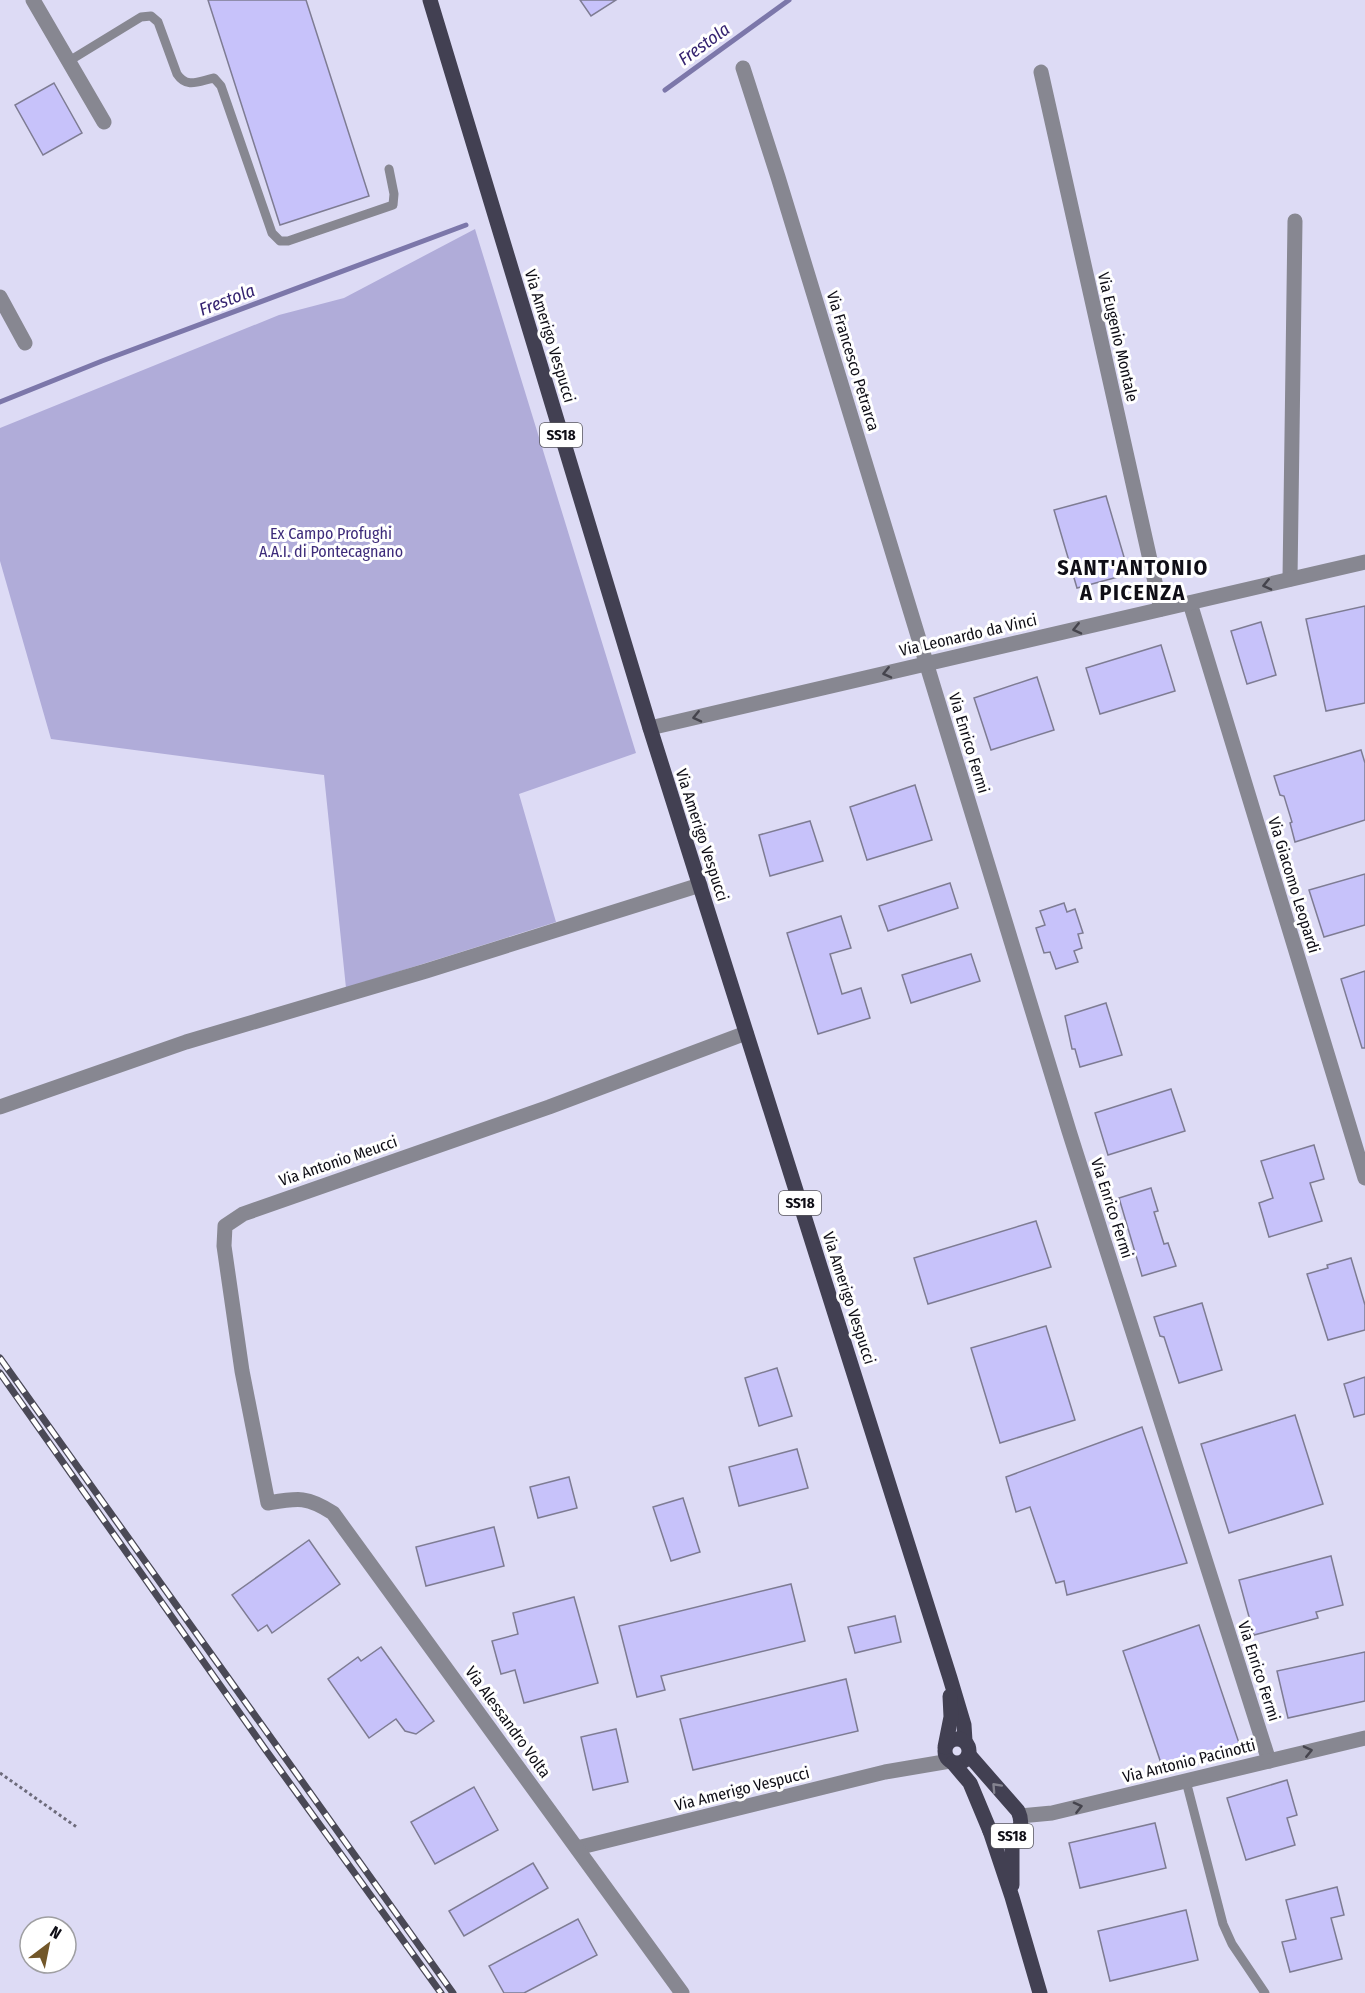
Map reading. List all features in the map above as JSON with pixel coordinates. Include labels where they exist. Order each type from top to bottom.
[{"type":"main road","name":"Via Amerigo Vespucci","points":[[434,2],[650,728],[950,1678],[964,1725],[967,1748]]},
{"type":"main road","name":"Via Amerigo Vespucci","points":[[948,1755],[951,1717],[950,1678]]},
{"type":"main road","points":[[954,1738],[967,1748],[963,1762],[948,1755],[954,1738]]},
{"type":"main road","name":"SS18","points":[[967,1748],[990,1781],[1013,1804],[1020,1816],[1018,1829],[1012,1836],[1012,1896]]},
{"type":"main road","name":"SS18","points":[[948,1755],[970,1783],[990,1832],[1012,1896],[1040,1993]]},
{"type":"main road","name":"SS18","points":[[990,1832],[1003,1837],[1012,1836]]},
{"type":"street","points":[[33,0],[104,122]]},
{"type":"street","name":"Via Francesco Petrarca","points":[[743,69],[926,664]]},
{"type":"street","name":"Via Eugenio Montale","points":[[1041,72],[1161,609]]},
{"type":"street","points":[[1290,579],[1295,221]]},
{"type":"street","points":[[0,297],[25,343]]},
{"type":"street","name":"Via Leonardo da Vinci","points":[[650,728],[1365,562]]},
{"type":"street","name":"Via Giacomo Leopardi","points":[[1190,603],[1365,1178]]},
{"type":"street","name":"Via Enrico Fermi","points":[[926,664],[1065,1120],[1269,1761]]},
{"type":"street","points":[[0,1107],[186,1042],[426,971],[700,885]]},
{"type":"street","name":"Via Antonio Meucci","points":[[286,1500],[268,1503],[242,1371],[224,1246],[225,1226],[243,1214],[549,1107],[746,1033]]},
{"type":"street","name":"Via Alessandro Volta","points":[[286,1500],[300,1499],[316,1503],[333,1513],[682,1993]]},
{"type":"street","name":"Via Antonio Pacinotti","points":[[1020,1816],[1052,1813],[1365,1738]]},
{"type":"street","name":"Via Amerigo Vespucci","points":[[577,1848],[916,1765],[948,1755]]},
{"type":"lane","points":[[69,61],[141,17],[152,16],[158,22],[177,74],[182,81],[192,84],[214,78],[221,86],[272,233],[280,241],[288,241],[393,205],[394,194],[389,170]]},
{"type":"lane","points":[[1186,1781],[1223,1924],[1232,1944],[1265,1993]]},
{"type":"path","points":[[0,1773],[78,1828]]},
{"type":"green space","name":"Ex Campo Profughi A.A.I. di Pontecagnano","points":[[475,229],[636,753],[519,794],[556,922],[346,988],[324,775],[51,739],[0,561],[0,428],[279,315],[344,298]]},
{"type":"building","points":[[208,0],[306,0],[369,196],[280,225]]},
{"type":"building","points":[[580,0],[616,0],[591,16]]},
{"type":"building","points":[[54,83],[82,133],[43,155],[15,105]]},
{"type":"building","points":[[1106,496],[1129,574],[1077,588],[1054,510]]},
{"type":"building","points":[[1365,606],[1365,703],[1326,711],[1306,619]]},
{"type":"building","points":[[1261,622],[1276,675],[1247,684],[1231,631]]},
{"type":"building","points":[[1161,645],[1175,691],[1100,714],[1086,668]]},
{"type":"building","points":[[1037,677],[1054,730],[991,750],[974,698]]},
{"type":"building","points":[[1361,750],[1365,763],[1365,820],[1295,842],[1284,796],[1280,795],[1274,776]]},
{"type":"building","points":[[915,785],[932,840],[867,860],[850,807]]},
{"type":"building","points":[[810,821],[823,861],[770,876],[759,835]]},
{"type":"building","points":[[1365,874],[1365,925],[1324,937],[1309,890]]},
{"type":"building","points":[[950,883],[958,908],[888,931],[879,906]]},
{"type":"building","points":[[1064,903],[1067,912],[1075,909],[1083,933],[1078,934],[1082,948],[1074,951],[1078,962],[1056,969],[1050,952],[1044,953],[1036,928],[1045,925],[1040,911]]},
{"type":"building","points":[[841,916],[851,948],[830,954],[842,994],[861,988],[870,1018],[818,1034],[787,933]]},
{"type":"building","points":[[971,954],[980,981],[911,1003],[902,975]]},
{"type":"building","points":[[1365,971],[1365,1048],[1362,1048],[1341,979]]},
{"type":"building","points":[[1106,1003],[1122,1055],[1080,1067],[1075,1049],[1072,1049],[1065,1016]]},
{"type":"building","points":[[1171,1089],[1185,1131],[1108,1155],[1095,1113]]},
{"type":"building","points":[[1314,1145],[1324,1179],[1310,1183],[1322,1221],[1269,1237],[1259,1203],[1273,1198],[1261,1161]]},
{"type":"building","points":[[1151,1188],[1158,1211],[1154,1212],[1164,1244],[1168,1243],[1176,1266],[1142,1276],[1119,1198]]},
{"type":"building","points":[[1036,1221],[1051,1267],[928,1304],[914,1258]]},
{"type":"building","points":[[1351,1258],[1365,1305],[1365,1330],[1328,1340],[1307,1274]]},
{"type":"building","points":[[1202,1303],[1222,1370],[1179,1383],[1164,1337],[1160,1336],[1154,1317]]},
{"type":"building","points":[[1046,1326],[1075,1420],[1000,1443],[971,1348]]},
{"type":"building","points":[[777,1368],[792,1416],[759,1426],[745,1378]]},
{"type":"building","points":[[1365,1377],[1365,1414],[1354,1417],[1344,1384]]},
{"type":"building","points":[[1295,1415],[1323,1504],[1229,1533],[1201,1444]]},
{"type":"building","points":[[1142,1427],[1187,1563],[1067,1595],[1064,1581],[1056,1583],[1030,1507],[1016,1512],[1006,1477]]},
{"type":"building","points":[[797,1449],[808,1488],[739,1506],[729,1467]]},
{"type":"building","points":[[569,1477],[577,1508],[538,1518],[530,1487]]},
{"type":"building","points":[[683,1498],[700,1552],[671,1561],[653,1507]]},
{"type":"building","points":[[494,1527],[504,1566],[426,1586],[416,1547]]},
{"type":"building","points":[[309,1540],[340,1584],[272,1633],[267,1625],[258,1631],[232,1595]]},
{"type":"building","points":[[1331,1556],[1343,1605],[1316,1612],[1318,1618],[1254,1635],[1239,1580]]},
{"type":"building","points":[[791,1584],[805,1641],[661,1676],[665,1690],[637,1697],[619,1626]]},
{"type":"building","points":[[574,1597],[598,1683],[524,1703],[515,1670],[501,1674],[492,1641],[518,1634],[513,1613]]},
{"type":"building","points":[[895,1616],[901,1642],[855,1653],[848,1627]]},
{"type":"building","points":[[1199,1625],[1240,1746],[1164,1772],[1123,1651]]},
{"type":"building","points":[[381,1647],[434,1721],[416,1734],[405,1731],[396,1719],[369,1738],[328,1679],[358,1657],[361,1661]]},
{"type":"building","points":[[1365,1652],[1365,1701],[1288,1718],[1277,1671]]},
{"type":"building","points":[[846,1679],[858,1731],[693,1770],[680,1719]]},
{"type":"building","points":[[616,1729],[628,1782],[593,1790],[581,1737]]},
{"type":"building","points":[[1287,1780],[1297,1815],[1287,1818],[1295,1845],[1246,1860],[1227,1798]]},
{"type":"building","points":[[474,1787],[498,1830],[435,1864],[411,1822]]},
{"type":"building","points":[[1155,1823],[1166,1868],[1080,1888],[1069,1843]]},
{"type":"building","points":[[533,1863],[548,1888],[464,1936],[449,1911]]},
{"type":"building","points":[[1337,1887],[1344,1915],[1331,1918],[1342,1959],[1290,1972],[1282,1942],[1296,1939],[1286,1900]]},
{"type":"building","points":[[1186,1910],[1198,1960],[1110,1981],[1098,1931]]},
{"type":"building","points":[[578,1919],[597,1955],[524,1993],[504,1993],[489,1966]]},
{"type":"waterway","name":"Frestola","points":[[665,90],[789,0]]},
{"type":"waterway","name":"Frestola","points":[[0,402],[102,361],[466,225]]},
{"type":"railway","points":[[0,1358],[453,1993]]},
{"type":"railway","points":[[0,1373],[265,1749],[441,1993]]},
{"type":"district","name":"SANT'ANTONIO A PICENZA","points":[[1133,580]]}]
